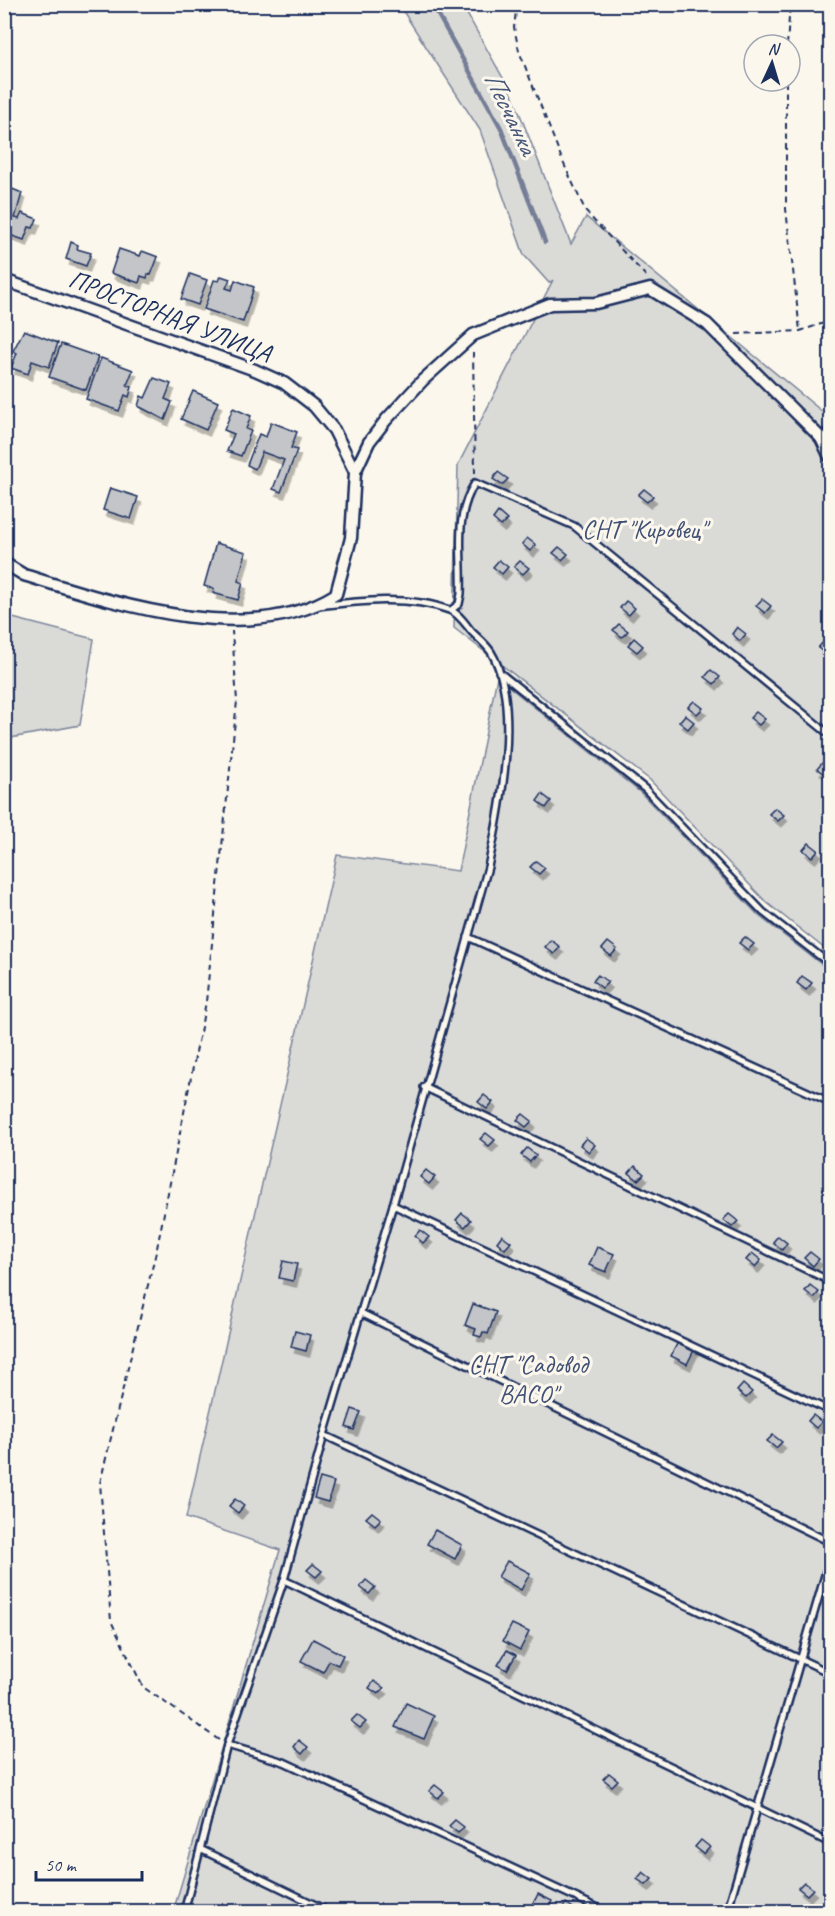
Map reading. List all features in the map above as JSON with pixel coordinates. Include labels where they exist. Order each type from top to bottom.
[{"type":"street","name":"ПРОСТОРНАЯ УЛИЦА","points":[[4,280],[255,370],[284,383],[314,406],[334,430],[355,472]]},
{"type":"street","points":[[4,563],[24,575],[162,613],[204,619],[250,620],[316,606],[336,594],[351,538],[355,472],[369,442],[423,380],[473,334],[549,304],[596,303],[650,289],[707,324],[826,435],[831,457]]},
{"type":"lane","points":[[452,610],[459,604],[461,594],[461,517],[465,499],[475,483],[574,526],[831,735]]},
{"type":"lane","points":[[184,1911],[202,1850],[227,1745],[284,1580],[488,867],[499,813],[506,754],[505,704],[499,672],[491,651],[452,610],[393,600],[366,600],[316,606]]},
{"type":"lane","points":[[499,672],[645,789],[764,912],[831,964]]},
{"type":"lane","points":[[468,937],[831,1102]]},
{"type":"lane","points":[[424,1087],[831,1281]]},
{"type":"lane","points":[[393,1205],[831,1411]]},
{"type":"lane","points":[[361,1313],[831,1542]]},
{"type":"lane","points":[[324,1435],[831,1673]]},
{"type":"lane","points":[[727,1911],[799,1658],[831,1558]]},
{"type":"lane","points":[[284,1580],[831,1843]]},
{"type":"lane","points":[[227,1745],[284,1762],[607,1911]]},
{"type":"lane","points":[[202,1850],[330,1911]]},
{"type":"path","points":[[517,4],[514,27],[519,51],[567,172],[586,212],[646,277]]},
{"type":"path","points":[[788,33],[790,4]]},
{"type":"path","points":[[786,93],[786,209],[800,331]]},
{"type":"path","points":[[729,331],[740,335],[800,331],[831,321]]},
{"type":"path","points":[[473,334],[475,483]]},
{"type":"path","points":[[227,1745],[142,1687],[111,1620],[100,1484],[157,1248],[206,1002],[237,701],[232,619]]},
{"type":"green space","name":"СНТ \"Кировец\"","points":[[399,5],[462,5],[512,94],[571,244],[586,217],[830,418],[830,953],[766,902],[650,780],[454,628],[458,465],[553,280],[549,283],[524,255],[480,130]]},
{"type":"green space","points":[[5,616],[94,639],[80,725],[5,739]]},
{"type":"green space","name":"СНТ \"Садовод ВАСО\"","points":[[497,677],[641,793],[759,916],[830,971],[830,1911],[173,1912],[280,1550],[186,1518],[337,855],[458,871]]},
{"type":"building","points":[[5,186],[22,193],[15,218],[19,219],[22,213],[37,219],[33,228],[29,227],[24,240],[4,233]]},
{"type":"building","points":[[71,242],[78,245],[77,249],[91,253],[86,266],[66,259]]},
{"type":"building","points":[[119,249],[140,256],[142,251],[158,257],[151,275],[148,274],[147,278],[141,276],[139,283],[111,273]]},
{"type":"building","points":[[190,274],[207,280],[198,305],[181,299]]},
{"type":"building","points":[[221,276],[230,279],[226,288],[232,290],[235,280],[254,287],[243,322],[204,309],[214,280],[219,281]]},
{"type":"building","points":[[24,330],[58,343],[49,367],[32,361],[28,374],[11,368],[17,353],[13,351]]},
{"type":"building","points":[[61,344],[98,357],[86,390],[49,377]]},
{"type":"building","points":[[101,358],[133,370],[127,385],[132,387],[129,397],[125,395],[119,411],[86,399]]},
{"type":"building","points":[[154,378],[171,384],[165,399],[172,402],[165,420],[138,406],[141,396],[145,398]]},
{"type":"building","points":[[193,391],[218,402],[206,430],[181,419]]},
{"type":"building","points":[[233,408],[251,416],[246,429],[251,431],[241,456],[227,451],[234,434],[224,430]]},
{"type":"building","points":[[271,422],[297,432],[291,448],[297,450],[281,492],[273,489],[284,460],[262,452],[255,469],[247,465],[259,434],[266,437]]},
{"type":"building","points":[[498,472],[508,479],[502,485],[493,479]]},
{"type":"building","points":[[110,488],[138,497],[131,519],[103,510]]},
{"type":"building","points":[[644,489],[653,496],[647,502],[638,495]]},
{"type":"building","points":[[498,512],[507,520],[501,526],[493,519]]},
{"type":"building","points":[[527,538],[536,545],[530,551],[522,544]]},
{"type":"building","points":[[216,543],[246,552],[238,581],[243,583],[238,600],[213,593],[214,589],[204,586]]},
{"type":"building","points":[[559,547],[568,554],[562,560],[553,553]]},
{"type":"building","points":[[499,560],[508,567],[502,574],[493,567]]},
{"type":"building","points":[[520,561],[529,568],[523,574],[514,567]]},
{"type":"building","points":[[762,599],[771,606],[765,613],[756,606]]},
{"type":"building","points":[[626,601],[635,608],[629,615],[620,608]]},
{"type":"building","points":[[619,624],[628,631],[622,637],[613,630]]},
{"type":"building","points":[[737,627],[746,634],[740,641],[732,634]]},
{"type":"building","points":[[634,638],[643,646],[637,652],[628,645]]},
{"type":"building","points":[[824,641],[830,647],[827,655],[818,648]]},
{"type":"building","points":[[711,670],[720,677],[714,684],[705,677]]},
{"type":"building","points":[[694,701],[703,708],[697,714],[688,707]]},
{"type":"building","points":[[756,712],[765,719],[759,725],[750,718]]},
{"type":"building","points":[[685,715],[694,722],[688,729],[679,722]]},
{"type":"building","points":[[823,762],[830,768],[826,775],[817,769]]},
{"type":"building","points":[[542,794],[551,801],[546,808],[537,801]]},
{"type":"building","points":[[775,808],[784,815],[778,821],[769,814]]},
{"type":"building","points":[[809,843],[818,850],[812,857],[803,850]]},
{"type":"building","points":[[536,861],[545,868],[539,874],[530,867]]},
{"type":"building","points":[[745,937],[754,944],[748,950],[739,943]]},
{"type":"building","points":[[551,940],[560,947],[554,954],[545,947]]},
{"type":"building","points":[[608,942],[617,949],[611,956],[602,949]]},
{"type":"building","points":[[598,975],[608,982],[602,988],[593,981]]},
{"type":"building","points":[[802,976],[812,983],[806,990],[797,983]]},
{"type":"building","points":[[484,1095],[493,1102],[487,1109],[478,1102]]},
{"type":"building","points":[[523,1114],[532,1121],[526,1127],[517,1120]]},
{"type":"building","points":[[486,1133],[495,1140],[489,1146],[480,1139]]},
{"type":"building","points":[[586,1138],[595,1145],[589,1152],[580,1145]]},
{"type":"building","points":[[527,1148],[536,1155],[530,1162],[521,1155]]},
{"type":"building","points":[[635,1166],[644,1174],[638,1180],[629,1173]]},
{"type":"building","points":[[426,1170],[435,1177],[429,1184],[420,1177]]},
{"type":"building","points":[[462,1213],[471,1220],[465,1227],[456,1220]]},
{"type":"building","points":[[729,1214],[738,1221],[732,1227],[723,1220]]},
{"type":"building","points":[[420,1230],[429,1237],[423,1243],[415,1236]]},
{"type":"building","points":[[502,1235],[511,1242],[505,1249],[497,1242]]},
{"type":"building","points":[[778,1236],[787,1243],[782,1250],[773,1242]]},
{"type":"building","points":[[597,1247],[614,1254],[606,1272],[589,1265]]},
{"type":"building","points":[[810,1252],[819,1259],[813,1266],[804,1258]]},
{"type":"building","points":[[752,1253],[761,1260],[755,1267],[746,1260]]},
{"type":"building","points":[[283,1261],[297,1264],[293,1281],[279,1278]]},
{"type":"building","points":[[810,1285],[819,1292],[814,1298],[805,1291]]},
{"type":"building","points":[[473,1304],[496,1312],[488,1334],[483,1332],[481,1337],[474,1335],[476,1329],[465,1325]]},
{"type":"building","points":[[295,1331],[310,1335],[306,1351],[291,1347]]},
{"type":"building","points":[[679,1340],[695,1348],[687,1364],[671,1356]]},
{"type":"building","points":[[743,1384],[752,1392],[746,1398],[737,1391]]},
{"type":"building","points":[[352,1409],[361,1412],[354,1430],[346,1427]]},
{"type":"building","points":[[813,1415],[822,1422],[816,1428],[808,1421]]},
{"type":"building","points":[[773,1435],[782,1442],[776,1448],[767,1441]]},
{"type":"building","points":[[320,1478],[334,1482],[328,1502],[314,1498]]},
{"type":"building","points":[[235,1499],[244,1506],[238,1513],[229,1506]]},
{"type":"building","points":[[372,1512],[381,1519],[375,1525],[366,1518]]},
{"type":"building","points":[[435,1530],[462,1545],[455,1559],[427,1544]]},
{"type":"building","points":[[507,1561],[530,1573],[521,1590],[498,1577]]},
{"type":"building","points":[[313,1564],[322,1571],[316,1577],[307,1570]]},
{"type":"building","points":[[366,1580],[375,1587],[369,1594],[360,1587]]},
{"type":"building","points":[[512,1624],[529,1632],[520,1650],[503,1641]]},
{"type":"building","points":[[313,1639],[343,1655],[338,1665],[329,1661],[323,1672],[301,1661]]},
{"type":"building","points":[[507,1650],[516,1655],[507,1670],[498,1665]]},
{"type":"building","points":[[374,1681],[384,1688],[378,1694],[369,1688]]},
{"type":"building","points":[[406,1703],[434,1716],[424,1739],[395,1727]]},
{"type":"building","points":[[357,1715],[366,1722],[360,1728],[351,1721]]},
{"type":"building","points":[[299,1740],[308,1747],[302,1754],[294,1747]]},
{"type":"building","points":[[609,1773],[618,1780],[612,1786],[603,1779]]},
{"type":"building","points":[[435,1785],[444,1792],[438,1798],[429,1791]]},
{"type":"building","points":[[455,1820],[464,1827],[458,1833],[449,1826]]},
{"type":"building","points":[[701,1840],[710,1847],[704,1854],[695,1847]]},
{"type":"building","points":[[643,1872],[652,1879],[646,1885],[637,1879]]},
{"type":"building","points":[[804,1882],[813,1889],[807,1895],[798,1888]]},
{"type":"building","points":[[538,1894],[552,1901],[547,1912],[530,1910]]},
{"type":"building","points":[[566,1903],[576,1910],[561,1910]]},
{"type":"waterway","name":"Песчанка","points":[[432,4],[501,128],[545,242]]}]
